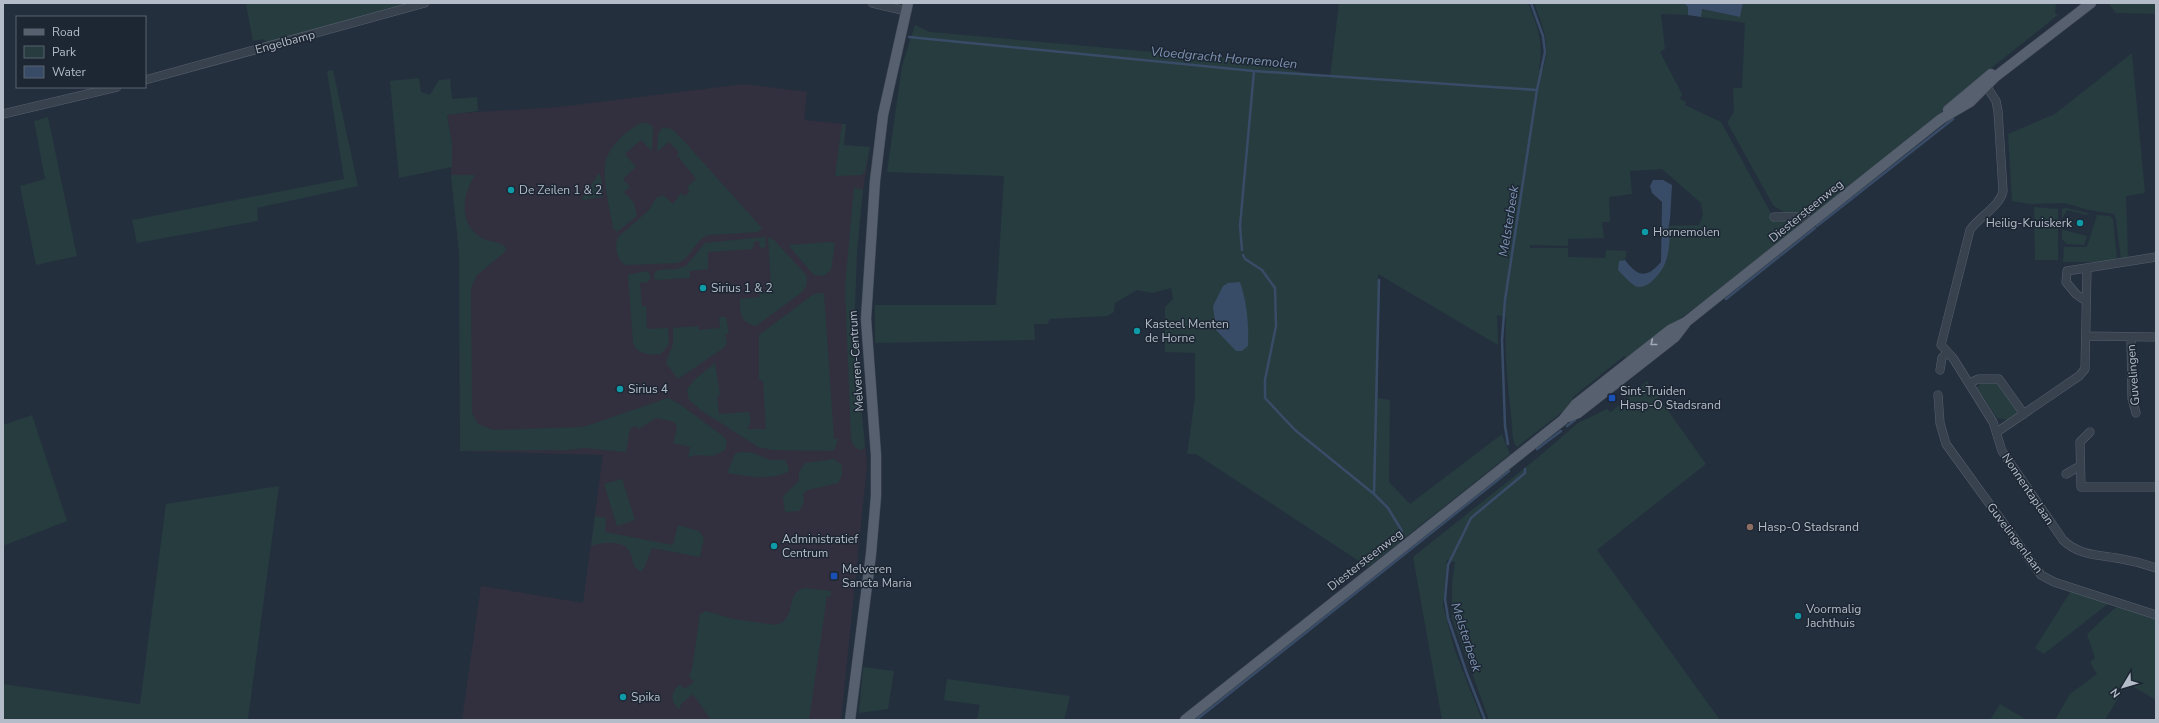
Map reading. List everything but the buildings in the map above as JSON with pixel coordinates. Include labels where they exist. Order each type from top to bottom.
[{"type":"main road","name":"Diestersteenweg","points":[[1184,720],[1563,420],[1576,404],[1666,333],[1686,322],[1941,119],[1946,112],[1984,84],[2080,3]]},
{"type":"main road","name":"Diestersteenweg","points":[[1984,84],[2091,3]]},
{"type":"main road","name":"Melveren-Centrum","points":[[850,720],[871,554],[876,496],[876,455],[866,319],[875,180],[883,115],[907,7]]},
{"type":"street","name":"Engelbamp","points":[[146,80],[425,3]]},
{"type":"street","points":[[872,3],[907,7]]},
{"type":"street","points":[[1940,370],[1942,358],[1947,353],[1941,345],[1966,241],[1970,230],[1978,220],[2002,197],[2003,191],[1998,111],[1996,101],[1984,84]]},
{"type":"street","points":[[3,114],[113,88]]},
{"type":"street","points":[[1774,217],[1799,216],[1806,217],[1812,222]]},
{"type":"street","points":[[2086,301],[2076,294],[2066,282],[2065,275],[2067,271],[2071,269],[2086,269],[2156,257]]},
{"type":"street","points":[[1997,432],[2080,376],[2085,369],[2086,269]]},
{"type":"street","name":"Guvelingen","points":[[2086,336],[2153,337]]},
{"type":"street","name":"Guvelingen","points":[[2131,337],[2132,398],[2136,413]]},
{"type":"street","name":"Nonnentaplaan","points":[[1947,353],[1953,358],[1993,422],[2002,451],[2068,545],[2084,553],[2138,562],[2156,568]]},
{"type":"street","points":[[1970,384],[1978,379],[1999,379],[2024,414]]},
{"type":"street","name":"Guvelingenlaan","points":[[1938,395],[1940,423],[1946,444],[2031,563],[2041,574],[2054,582],[2156,615]]},
{"type":"street","points":[[2090,432],[2081,440],[2081,487],[2156,487]]},
{"type":"street","points":[[2066,474],[2080,466]]},
{"type":"shaded area","points":[[744,84],[807,92],[804,120],[846,124],[844,145],[870,147],[863,190],[857,251],[854,334],[867,465],[841,720],[462,720],[481,586],[583,603],[603,455],[460,451],[459,253],[451,175],[452,144],[447,114],[559,107]]},
{"type":"green space","points":[[249,3],[411,3],[267,44],[264,39],[253,41],[246,5]]},
{"type":"green space","points":[[1339,3],[1528,3],[1539,35],[1541,51],[1539,69],[1543,69],[1546,52],[1545,36],[1534,3],[1684,3],[1688,7],[1688,15],[1661,14],[1665,49],[1660,52],[1682,94],[1680,99],[1686,102],[1685,105],[1721,122],[1772,215],[1803,223],[1709,298],[1662,331],[1628,360],[1624,356],[1572,398],[1575,402],[1517,447],[1513,436],[1508,384],[1506,317],[1497,315],[1498,345],[1378,274],[1378,398],[1390,400],[1389,482],[1410,504],[1502,434],[1510,454],[1368,567],[1196,454],[1187,454],[1195,398],[1195,353],[1165,352],[1165,307],[1173,299],[1171,288],[1152,293],[1137,290],[1115,303],[1114,312],[1107,316],[1050,319],[1047,324],[1034,324],[1035,340],[875,343],[875,305],[996,305],[1004,176],[887,172],[902,66],[915,25],[930,32],[1243,60],[1330,78]],"holes":[[[1662,169],[1701,203],[1703,215],[1699,225],[1664,226],[1668,249],[1665,264],[1655,274],[1634,285],[1622,259],[1625,260],[1627,251],[1606,250],[1605,258],[1568,257],[1568,248],[1530,248],[1530,245],[1568,246],[1568,239],[1604,238],[1602,222],[1610,222],[1609,197],[1632,194],[1630,171]]]},
{"type":"green space","points":[[1743,3],[2056,3],[2055,13],[2058,15],[1960,93],[1961,95],[1945,109],[1816,213],[1811,215],[1794,215],[1773,205],[1728,124],[1728,121],[1734,112],[1733,88],[1742,88],[1745,23],[1701,17],[1701,9],[1740,17]]},
{"type":"green space","points":[[2108,3],[2156,3],[2156,14],[2116,13]]},
{"type":"green space","points":[[2132,53],[2145,193],[2126,196],[2128,259],[2121,260],[2116,219],[2114,214],[2089,210],[2064,203],[2030,204],[2012,201],[2008,134],[2055,114]]},
{"type":"green space","points":[[333,70],[358,186],[257,208],[258,221],[137,243],[132,220],[344,179],[327,71]]},
{"type":"green space","points":[[419,78],[421,92],[430,95],[439,80],[450,79],[452,99],[477,97],[478,111],[447,115],[452,144],[452,167],[399,178],[390,81]]},
{"type":"green space","points":[[48,117],[77,256],[36,265],[20,186],[45,179],[34,121]]},
{"type":"green space","points":[[642,123],[648,123],[653,127],[652,151],[641,140],[625,154],[636,167],[623,179],[630,187],[624,192],[634,203],[637,216],[617,232],[613,228],[606,189],[606,159],[613,146],[624,134]]},
{"type":"green space","points":[[842,124],[846,124],[844,145],[870,147],[865,171],[862,175],[835,176]]},
{"type":"green space","points":[[663,127],[672,129],[683,140],[762,228],[758,232],[708,235],[699,241],[686,257],[678,263],[625,265],[620,260],[617,252],[616,245],[618,237],[649,210],[656,198],[663,195],[673,204],[681,193],[685,196],[690,191],[687,187],[696,179],[677,155],[679,152],[669,142],[657,152],[658,134]]},
{"type":"green space","points":[[599,173],[602,180],[603,197],[581,200]]},
{"type":"green space","points":[[451,175],[475,175],[470,183],[465,202],[465,211],[470,228],[477,235],[486,240],[502,244],[506,248],[505,252],[477,275],[471,288],[472,413],[478,424],[493,430],[583,427],[668,398],[681,405],[723,436],[727,442],[725,450],[713,456],[696,455],[688,457],[690,447],[673,443],[677,428],[675,422],[656,418],[639,429],[636,426],[630,428],[626,452],[585,448],[568,450],[460,451],[459,253]]},
{"type":"green space","points":[[854,187],[863,190],[857,251],[854,334],[865,447],[862,450],[857,449],[854,446],[851,438],[845,287]]},
{"type":"green space","points":[[2034,207],[2058,209],[2058,260],[2035,260]]},
{"type":"green space","points":[[2066,208],[2088,213],[2087,215],[2067,210],[2062,219],[2062,209]]},
{"type":"green space","points":[[2097,215],[2110,216],[2113,219],[2117,259],[2099,262],[2063,262],[2064,247],[2087,247]]},
{"type":"green space","points":[[2062,219],[2063,230],[2087,236],[2084,245],[2067,244],[2062,239]]},
{"type":"green space","points":[[765,237],[766,247],[760,248],[759,241],[754,242],[753,249],[708,252],[708,269],[690,271],[690,278],[655,280],[654,274],[658,270],[677,269],[686,266],[705,243]]},
{"type":"green space","points":[[768,237],[774,240],[806,275],[807,283],[806,287],[801,293],[756,326],[751,325],[744,320],[740,308],[740,299],[759,297],[760,292],[767,291],[767,285],[771,285]]},
{"type":"green space","points":[[829,242],[835,243],[831,270],[824,276],[814,275],[788,245]]},
{"type":"green space","points":[[646,271],[649,273],[651,279],[648,280],[648,282],[640,283],[642,306],[646,306],[647,329],[668,328],[669,344],[661,354],[641,352],[633,343],[628,275]]},
{"type":"green space","points":[[818,293],[824,293],[834,439],[838,439],[835,449],[831,451],[774,450],[758,447],[702,411],[689,400],[687,390],[694,380],[715,363],[720,395],[717,397],[719,414],[749,412],[751,422],[747,429],[766,429],[763,381],[759,380],[759,335],[811,296]]},
{"type":"green space","points":[[719,317],[726,317],[729,334],[725,334],[727,343],[725,347],[678,379],[666,363],[673,344],[673,328],[698,326],[699,330],[720,328]]},
{"type":"green space","points":[[1647,381],[1706,464],[1597,550],[1720,720],[1489,720],[1452,618],[1452,583],[1455,562],[1447,560],[1443,605],[1455,651],[1482,720],[1442,720],[1413,557],[1536,459],[1578,423],[1607,409],[1611,412]]},
{"type":"green space","points":[[1981,382],[1997,383],[2018,412],[2008,420],[1997,418],[1977,388]]},
{"type":"green space","points":[[32,415],[67,521],[3,546],[3,425]]},
{"type":"green space","points":[[740,452],[753,453],[770,460],[785,460],[789,468],[788,472],[781,475],[766,477],[727,473],[735,454]]},
{"type":"green space","points":[[834,459],[842,465],[842,475],[838,483],[808,490],[803,494],[804,503],[799,511],[785,512],[783,497],[799,481],[799,472],[805,463]]},
{"type":"green space","points":[[622,479],[635,520],[617,526],[604,484]]},
{"type":"green space","points":[[279,486],[248,719],[250,720],[3,720],[3,684],[140,704],[166,504]]},
{"type":"green space","points":[[595,516],[606,518],[605,532],[673,545],[678,525],[699,531],[704,538],[700,557],[652,548],[641,572],[635,566],[631,554],[626,547],[617,543],[606,543],[591,546]]},
{"type":"green space","points":[[805,588],[831,591],[831,597],[827,596],[809,720],[711,720],[693,694],[680,705],[681,707],[679,709],[676,706],[672,696],[677,687],[680,684],[684,689],[694,682],[689,676],[692,669],[700,614],[706,611],[733,619],[776,625],[783,622],[787,617],[794,595],[798,591]]},
{"type":"green space","points":[[2071,591],[2109,603],[2044,654],[2035,648]]},
{"type":"green space","points":[[2116,607],[2156,617],[2156,700],[2127,683],[2105,720],[2055,720],[2070,694],[2097,674],[2090,662],[2095,658],[2087,634]]},
{"type":"green space","points":[[863,667],[894,671],[888,709],[859,713]]},
{"type":"green space","points":[[947,679],[1070,696],[1064,720],[977,720],[980,705],[944,700]]},
{"type":"green space","points":[[2000,704],[2027,720],[1990,720]]},
{"type":"water","points":[[1684,3],[1743,3],[1740,17],[1702,9],[1701,17],[1688,15],[1688,7]]},
{"type":"water","points":[[1653,180],[1663,180],[1672,185],[1670,219],[1667,235],[1670,236],[1669,248],[1662,270],[1654,280],[1640,287],[1635,286],[1618,270],[1619,261],[1625,260],[1634,270],[1642,274],[1651,271],[1661,262],[1662,202],[1652,193],[1650,186]]},
{"type":"water","points":[[1240,282],[1247,313],[1248,346],[1242,351],[1236,351],[1216,330],[1213,306],[1223,286],[1228,283]]},
{"type":"waterway","name":"Melsterbeek","points":[[1508,444],[1505,426],[1502,340],[1505,300],[1537,90],[1545,52],[1543,36],[1531,3]]},
{"type":"waterway","name":"Vloedgracht Hornemolen","points":[[909,37],[1254,71],[1537,90]]},
{"type":"waterway","points":[[1242,250],[1240,226],[1254,71]]},
{"type":"waterway","points":[[1817,226],[1953,119]]},
{"type":"waterway","points":[[1726,299],[1815,228]]},
{"type":"waterway","points":[[1243,255],[1245,259],[1262,270],[1275,288],[1276,326],[1265,380],[1265,398],[1295,430],[1374,494],[1388,508],[1402,531]]},
{"type":"waterway","points":[[1374,494],[1379,280]]},
{"type":"waterway","points":[[1567,426],[1575,420]]},
{"type":"waterway","points":[[1537,449],[1561,431]]},
{"type":"waterway","name":"Melsterbeek","points":[[1485,720],[1467,674],[1448,618],[1445,599],[1448,565],[1471,518],[1525,473],[1525,469]]},
{"type":"waterway","points":[[1196,720],[1509,471]]},
{"type":"place","name":"De Zeilen 1 & 2","points":[[511,190]]},
{"type":"place","name":"Heilig-Kruiskerk","points":[[2080,223]]},
{"type":"place","name":"Hornemolen","points":[[1645,232]]},
{"type":"place","name":"Sirius 1 & 2","points":[[703,288]]},
{"type":"place","name":"Kasteel Menten de Horne","points":[[1137,331]]},
{"type":"place","name":"Sirius 4","points":[[620,389]]},
{"type":"place","name":"Sint-Truiden Hasp-O Stadsrand","points":[[1612,398]]},
{"type":"place","name":"Hasp-O Stadsrand","points":[[1750,527]]},
{"type":"place","name":"Administratief Centrum","points":[[774,546]]},
{"type":"place","name":"Melveren Sancta Maria","points":[[834,576]]},
{"type":"place","name":"Voormalig Jachthuis","points":[[1798,616]]},
{"type":"place","name":"Spika","points":[[623,697]]}]
